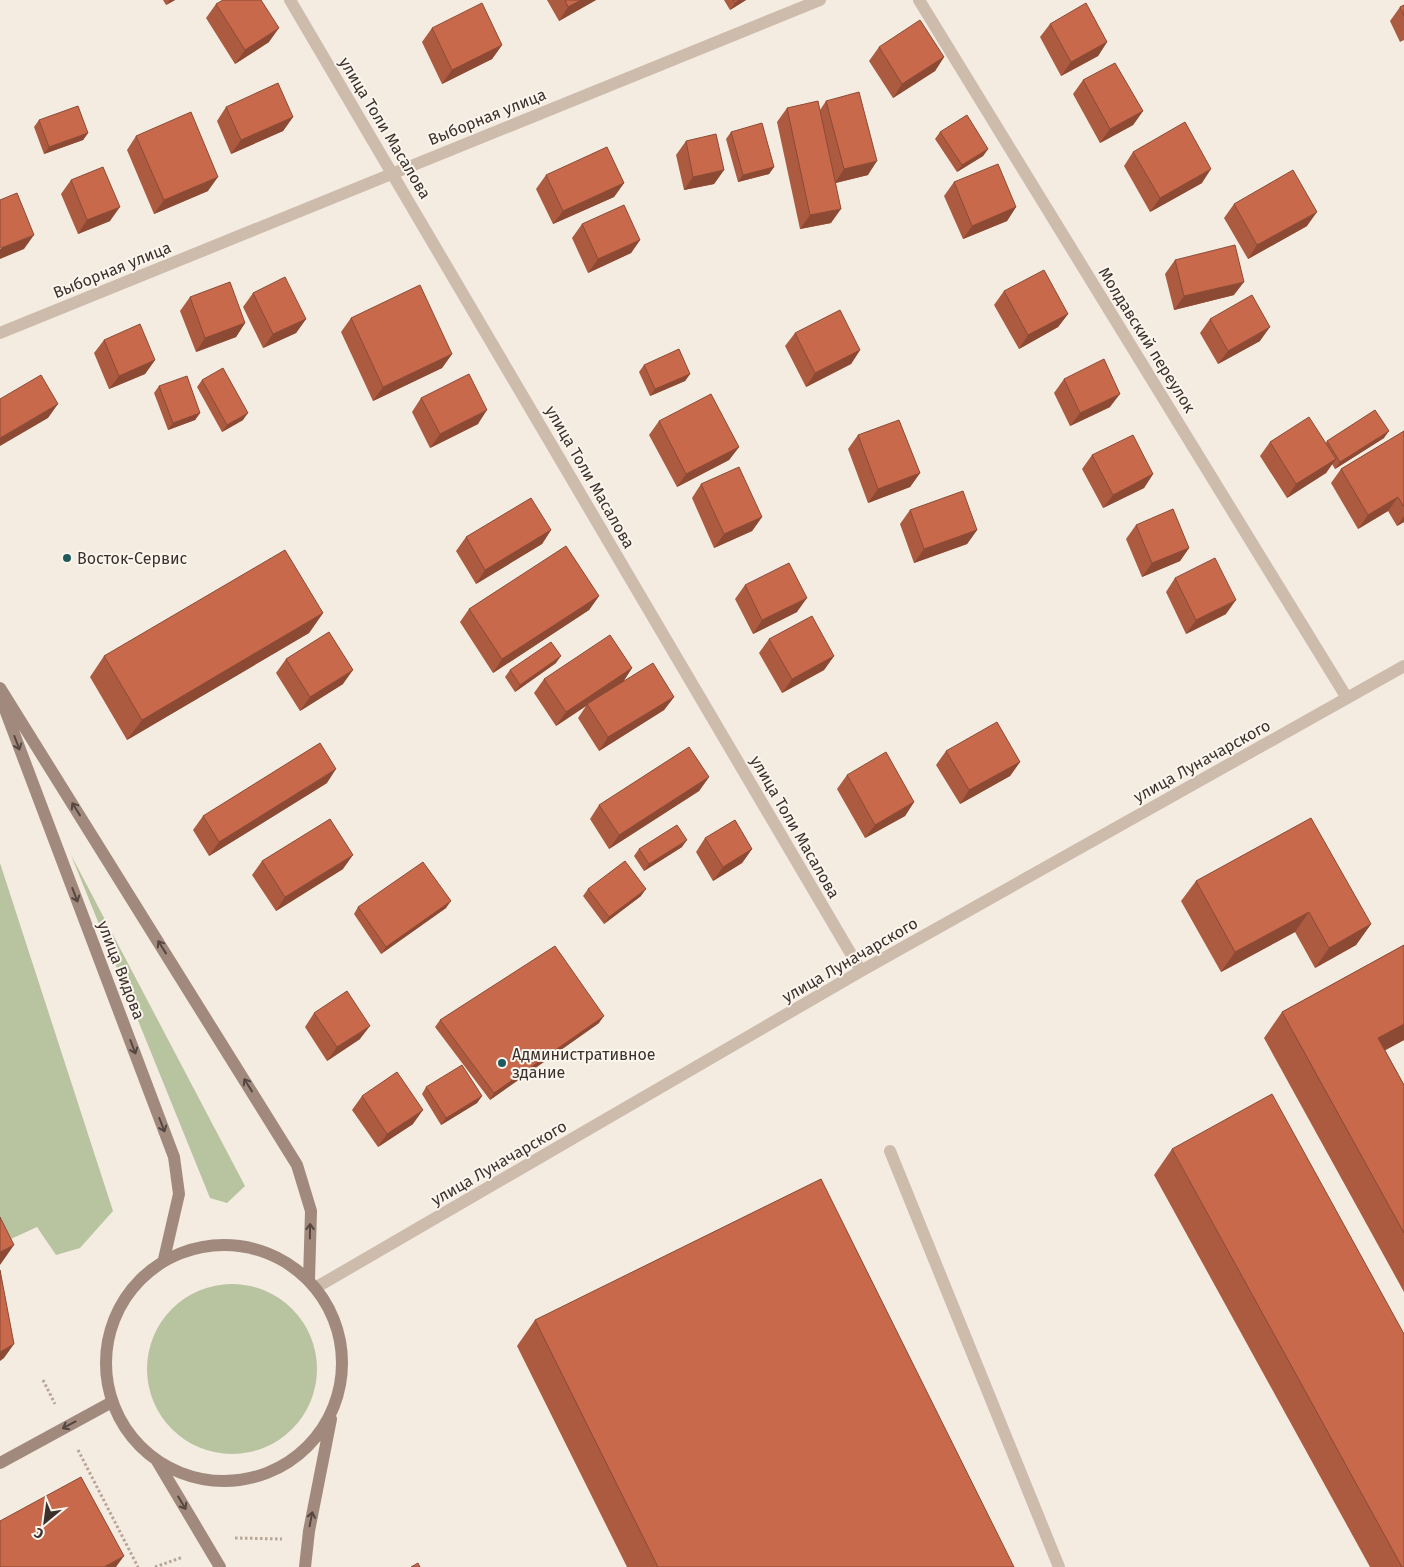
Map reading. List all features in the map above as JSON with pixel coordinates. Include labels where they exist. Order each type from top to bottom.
[{"type":"street","name":"улица Толи Масалова","points":[[290,0],[861,971]]},
{"type":"street","name":"Выборная улица","points":[[0,333],[820,0]]},
{"type":"street","name":"Молдавский переулок","points":[[919,0],[1347,698]]},
{"type":"street","name":"улица Луначарского","points":[[312,1284],[861,971],[1404,666]]},
{"type":"street","points":[[0,688],[297,1164],[311,1211],[312,1284]]},
{"type":"street","name":"улица Видова","points":[[0,697],[174,1157],[179,1194],[164,1259]]},
{"type":"street","points":[[890,1151],[1059,1567]]},
{"type":"street","points":[[220,1567],[157,1461],[132,1438],[114,1408],[105,1375],[106,1341],[118,1308],[138,1280],[164,1259],[202,1246],[240,1245],[278,1257],[312,1284],[332,1312],[342,1345],[342,1379],[332,1413],[308,1539],[306,1567]]},
{"type":"street","points":[[0,1463],[112,1402]]},
{"type":"street","points":[[157,1461],[188,1476],[222,1482],[256,1478],[288,1464],[314,1441],[332,1413]]},
{"type":"path","points":[[43,1380],[138,1567]]},
{"type":"path","points":[[155,1567],[232,1538],[308,1539]]},
{"type":"green space","points":[[71,855],[245,1186],[227,1203],[210,1198]]},
{"type":"green space","points":[[0,863],[113,1211],[80,1248],[56,1255],[37,1227],[0,1244]]},
{"type":"green space","points":[[240,1284],[265,1290],[286,1303],[298,1315],[314,1344],[317,1369],[316,1386],[311,1402],[298,1423],[286,1435],[257,1451],[224,1454],[199,1448],[178,1435],[166,1423],[150,1394],[147,1361],[153,1336],[166,1315],[178,1303],[207,1287]]},
{"type":"building","points":[[223,0],[261,0],[279,28],[245,50],[216,4]]},
{"type":"building","points":[[565,0],[581,0],[568,7]]},
{"type":"building","points":[[482,3],[502,45],[452,70],[432,28]]},
{"type":"building","points":[[1086,3],[1107,42],[1071,62],[1050,24]]},
{"type":"building","points":[[1404,5],[1404,16],[1400,7]]},
{"type":"building","points":[[920,20],[944,57],[902,84],[879,47]]},
{"type":"building","points":[[1115,63],[1143,111],[1110,129],[1083,80]]},
{"type":"building","points":[[278,83],[293,117],[241,140],[226,107]]},
{"type":"building","points":[[859,92],[877,161],[844,169],[826,101]]},
{"type":"building","points":[[818,101],[841,209],[810,215],[787,108]]},
{"type":"building","points":[[78,106],[88,133],[49,147],[39,120]]},
{"type":"building","points":[[191,112],[218,177],[164,200],[136,136]]},
{"type":"building","points":[[967,115],[988,149],[962,165],[940,132]]},
{"type":"building","points":[[1185,122],[1211,169],[1160,198],[1133,152]]},
{"type":"building","points":[[762,123],[774,167],[743,175],[731,132]]},
{"type":"building","points":[[716,134],[724,170],[693,177],[686,141]]},
{"type":"building","points":[[607,147],[624,183],[563,211],[546,175]]},
{"type":"building","points":[[998,164],[1016,207],[972,226],[954,182]]},
{"type":"building","points":[[103,167],[120,207],[87,220],[71,180]]},
{"type":"building","points":[[1293,170],[1317,212],[1257,245],[1234,204]]},
{"type":"building","points":[[17,193],[34,235],[1,248],[0,200]]},
{"type":"building","points":[[624,205],[640,240],[598,259],[582,224]]},
{"type":"building","points":[[1235,245],[1244,282],[1184,296],[1175,260]]},
{"type":"building","points":[[1044,270],[1068,314],[1028,335],[1004,291]]},
{"type":"building","points":[[285,277],[306,319],[273,334],[253,293]]},
{"type":"building","points":[[230,282],[245,323],[205,338],[190,297]]},
{"type":"building","points":[[420,285],[452,354],[383,387],[351,318]]},
{"type":"building","points":[[1252,295],[1270,327],[1228,351],[1210,319]]},
{"type":"building","points":[[840,310],[860,350],[815,373],[795,333]]},
{"type":"building","points":[[140,324],[155,360],[119,376],[104,340]]},
{"type":"building","points":[[679,349],[690,374],[655,389],[644,365]]},
{"type":"building","points":[[1104,359],[1120,394],[1080,413],[1064,379]]},
{"type":"building","points":[[223,368],[248,413],[227,425],[202,380]]},
{"type":"building","points":[[469,374],[487,410],[440,434],[421,398]]},
{"type":"building","points":[[41,375],[58,404],[0,438],[0,399]]},
{"type":"building","points":[[187,376],[200,413],[173,423],[159,386]]},
{"type":"building","points":[[711,394],[739,447],[686,474],[659,421]]},
{"type":"building","points":[[1375,410],[1389,431],[1340,462],[1327,441]]},
{"type":"building","points":[[1309,417],[1336,459],[1296,484],[1270,442]]},
{"type":"building","points":[[899,420],[920,473],[878,489],[858,435]]},
{"type":"building","points":[[1404,431],[1404,507],[1398,497],[1368,515],[1341,469]]},
{"type":"building","points":[[1133,435],[1153,474],[1113,495],[1092,455]]},
{"type":"building","points":[[739,467],[762,517],[724,534],[701,484]]},
{"type":"building","points":[[963,491],[977,530],[924,549],[910,510]]},
{"type":"building","points":[[531,498],[551,530],[485,570],[466,537]]},
{"type":"building","points":[[1173,509],[1189,548],[1152,563],[1136,525]]},
{"type":"building","points":[[566,546],[599,596],[502,659],[469,609]]},
{"type":"building","points":[[285,550],[323,613],[142,720],[104,656]]},
{"type":"building","points":[[1215,558],[1236,600],[1196,620],[1175,578]]},
{"type":"building","points":[[789,563],[807,598],[762,620],[745,585]]},
{"type":"building","points":[[812,616],[834,656],[792,679],[769,639]]},
{"type":"building","points":[[329,632],[353,670],[310,697],[286,659]]},
{"type":"building","points":[[610,635],[632,668],[566,712],[544,679]]},
{"type":"building","points":[[551,642],[561,656],[520,685],[510,670]]},
{"type":"building","points":[[653,663],[674,697],[608,737],[587,704]]},
{"type":"building","points":[[997,722],[1020,762],[969,790],[946,751]]},
{"type":"building","points":[[320,743],[336,769],[219,842],[203,816]]},
{"type":"building","points":[[689,747],[709,777],[619,835],[599,805]]},
{"type":"building","points":[[886,752],[914,802],[875,825],[847,775]]},
{"type":"building","points":[[1311,818],[1371,924],[1329,948],[1309,912],[1235,952],[1196,881]]},
{"type":"building","points":[[330,819],[353,855],[285,897],[262,861]]},
{"type":"building","points":[[735,820],[752,849],[723,867],[705,838]]},
{"type":"building","points":[[677,825],[687,840],[649,864],[639,849]]},
{"type":"building","points":[[625,861],[646,889],[609,917],[588,889]]},
{"type":"building","points":[[423,862],[451,901],[386,947],[358,907]]},
{"type":"building","points":[[1404,945],[1404,1024],[1378,1038],[1404,1085],[1404,1233],[1282,1012]]},
{"type":"building","name":"Административное здание","points":[[555,946],[604,1016],[494,1093],[440,1020]]},
{"type":"building","points":[[347,991],[370,1026],[337,1047],[314,1013]]},
{"type":"building","points":[[462,1065],[482,1096],[446,1118],[426,1087]]},
{"type":"building","points":[[397,1072],[423,1110],[387,1134],[362,1096]]},
{"type":"building","points":[[1272,1094],[1404,1334],[1404,1567],[1402,1567],[1172,1149]]},
{"type":"building","points":[[821,1179],[1014,1567],[658,1567],[535,1320]]},
{"type":"building","points":[[0,1217],[14,1245],[0,1252]]},
{"type":"building","points":[[0,1270],[14,1344],[0,1352]]},
{"type":"building","points":[[81,1477],[124,1556],[104,1567],[0,1567],[0,1521]]},
{"type":"building","points":[[418,1563],[420,1567],[411,1567]]},
{"type":"place","name":"Восток-Сервис","points":[[67,558]]},
{"type":"place","name":"Административное здание","points":[[502,1063]]}]
